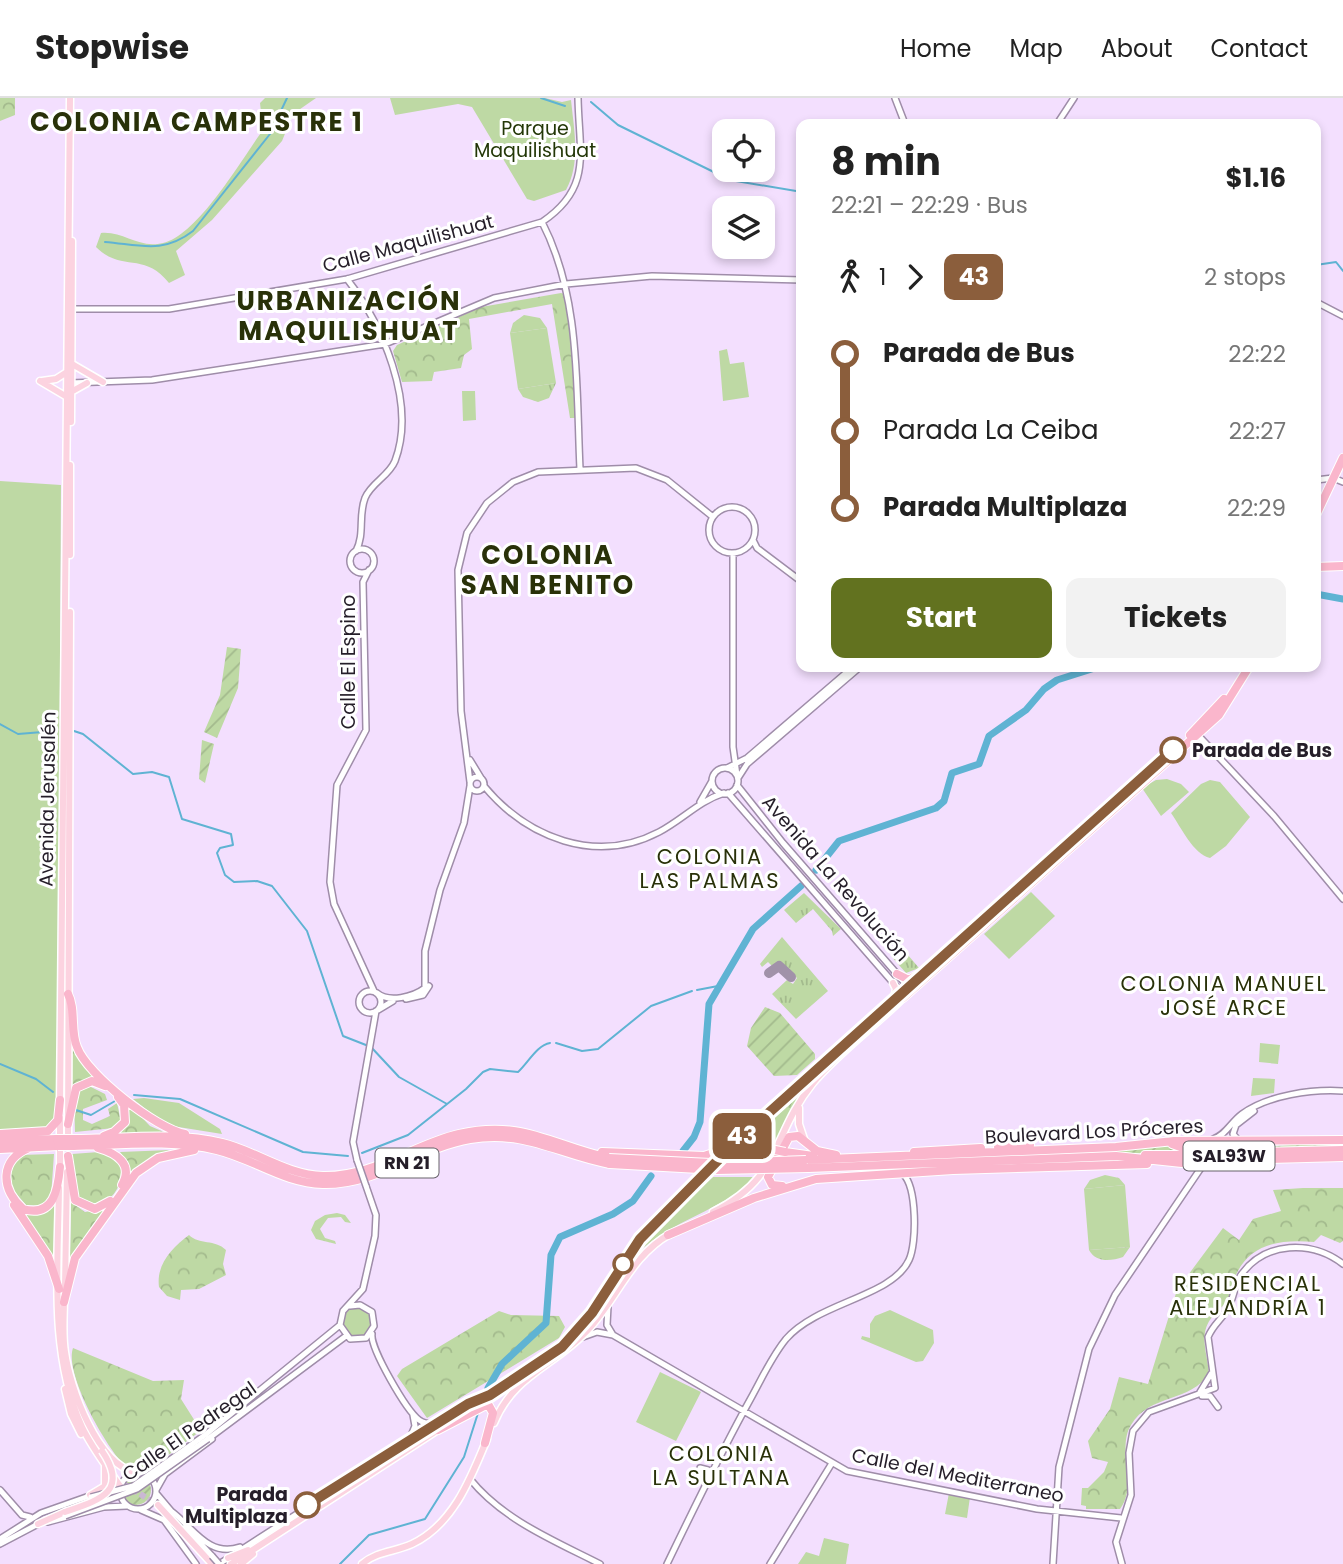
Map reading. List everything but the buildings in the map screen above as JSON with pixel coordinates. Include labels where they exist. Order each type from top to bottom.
[{"type":"highway","points":[[1321,507],[1338,480],[1343,458]]},
{"type":"highway","points":[[1321,515],[1343,469]]},
{"type":"highway","points":[[1321,568],[1343,568]]},
{"type":"highway","points":[[903,995],[1196,733],[1222,703],[1243,672]]},
{"type":"highway","points":[[894,975],[909,980],[927,972]]},
{"type":"highway","points":[[903,995],[927,972]]},
{"type":"highway","points":[[68,994],[73,1036],[86,1063],[157,1123],[180,1133],[213,1138],[222,1143]]},
{"type":"highway","points":[[68,1124],[76,1088],[88,1081],[101,1083],[122,1101],[125,1122],[111,1134],[89,1142]]},
{"type":"highway","points":[[0,1134],[48,1131],[58,1120],[60,1100]]},
{"type":"highway","name":"RN 21","points":[[89,1142],[174,1137],[222,1143],[294,1171],[320,1176],[374,1168],[443,1139],[481,1131],[527,1132],[610,1161]]},
{"type":"highway","points":[[792,1185],[775,1186],[770,1183],[768,1174],[788,1139],[798,1136],[820,1152],[835,1155]]},
{"type":"highway","name":"RN 21","points":[[0,1141],[167,1144],[206,1148],[227,1153],[290,1179],[324,1184],[362,1180],[450,1144],[486,1138],[528,1139],[610,1161],[717,1170],[807,1164]]},
{"type":"highway","name":"Boulevard Los Próceres","points":[[931,1161],[994,1162],[1116,1152],[1162,1141],[1209,1139],[1245,1143],[1343,1140]]},
{"type":"highway","points":[[722,1156],[749,1149],[835,1155],[1162,1141]]},
{"type":"highway","points":[[68,1156],[73,1197],[88,1208],[102,1208],[124,1183],[126,1171],[117,1155],[89,1142]]},
{"type":"highway","points":[[1255,1152],[1199,1157],[1192,1155],[1190,1150],[1197,1144],[1237,1147],[1281,1142]]},
{"type":"highway","name":"RN 21","points":[[0,1149],[58,1143]]},
{"type":"highway","points":[[1174,1144],[1184,1150],[1178,1157],[1116,1152],[1174,1144]]},
{"type":"highway","points":[[571,1146],[610,1153],[698,1156],[715,1154],[732,1147]]},
{"type":"highway","points":[[29,1148],[8,1158],[2,1172],[5,1186],[23,1209],[40,1210],[52,1202],[58,1190],[60,1167]]},
{"type":"highway","points":[[64,1302],[75,1258],[136,1173],[158,1158],[206,1148]]},
{"type":"highway","points":[[949,1150],[994,1152]]},
{"type":"highway","name":"Boulevard Los Próceres","points":[[931,1161],[994,1152],[1116,1152],[1164,1163],[1205,1162],[1255,1152],[1329,1150],[1342,1154]]},
{"type":"highway","points":[[1205,1162],[1342,1154]]},
{"type":"highway","name":"SAL93W","points":[[807,1164],[931,1161]]},
{"type":"highway","points":[[953,1170],[994,1162]]},
{"type":"highway","points":[[668,1235],[754,1198],[792,1185],[828,1177],[1164,1163]]},
{"type":"highway","points":[[0,1186],[48,1256],[59,1289]]},
{"type":"highway","points":[[437,1427],[488,1404],[493,1413],[485,1443]]},
{"type":"main road","name":"Avenida Jerusalén","points":[[71,98],[72,364],[69,383],[68,1156],[65,1352],[77,1398],[93,1431],[110,1456],[125,1470],[138,1473]]},
{"type":"main road","name":"Avenida Jerusalén","points":[[69,383],[71,98]]},
{"type":"main road","points":[[72,364],[103,382]]},
{"type":"main road","points":[[67,372],[55,379],[40,381],[69,395],[87,383]]},
{"type":"main road","name":"Avenida Jerusalén","points":[[69,395],[58,1328],[62,1360],[74,1405],[83,1428],[120,1488]]},
{"type":"main road","points":[[894,975],[896,991],[903,995]]},
{"type":"main road","points":[[362,1564],[376,1554],[405,1547],[427,1535],[440,1523],[466,1488],[510,1393],[580,1338],[608,1306],[640,1257],[668,1235],[747,1192],[763,1173],[801,1103],[825,1070],[903,995]]},
{"type":"main road","points":[[230,1561],[280,1533],[352,1486],[437,1427],[548,1357],[576,1334],[640,1239],[722,1156],[903,995]]},
{"type":"main road","points":[[801,1103],[798,1118],[806,1143]]},
{"type":"main road","points":[[77,1398],[107,1472],[102,1490],[90,1495]]},
{"type":"main road","points":[[38,1524],[97,1501],[110,1490],[113,1472],[100,1457]]},
{"type":"main road","points":[[352,1486],[370,1465]]},
{"type":"main road","points":[[158,1505],[213,1560]]},
{"type":"main road","points":[[241,1564],[280,1533]]},
{"type":"street","points":[[578,98],[576,186],[565,205],[542,222],[566,284],[577,372],[580,469]]},
{"type":"street","points":[[895,98],[903,119]]},
{"type":"street","points":[[1060,119],[1074,98]]},
{"type":"street","name":"Calle Maquilishuat","points":[[72,309],[169,309],[347,279],[542,222]]},
{"type":"street","points":[[69,383],[162,379],[385,344],[494,298],[566,284],[652,276],[796,280]]},
{"type":"street","points":[[347,279],[367,307],[385,344],[397,388],[400,443],[393,466],[366,496],[361,514],[361,541],[351,560],[355,569],[363,572],[369,570],[374,559],[361,541]]},
{"type":"street","points":[[1321,305],[1343,316]]},
{"type":"street","points":[[360,996],[367,991],[376,992],[387,999],[422,990],[426,985],[425,957],[440,890],[464,823],[470,784],[461,711],[458,562],[467,533],[491,499],[519,479],[545,470],[632,468],[667,480],[713,517]]},
{"type":"street","points":[[757,548],[733,553],[722,551],[713,544],[709,533],[713,517],[727,508],[745,512],[754,522],[753,540],[757,548],[796,577]]},
{"type":"street","points":[[747,548],[753,540]]},
{"type":"street","points":[[356,551],[369,551]]},
{"type":"street","points":[[733,553],[733,747],[737,779]]},
{"type":"street","name":"Calle El Espino","points":[[355,569],[363,582]]},
{"type":"street","name":"Calle El Espino","points":[[369,570],[363,582],[366,730],[337,785],[330,882],[334,904],[361,959],[366,978],[376,992]]},
{"type":"street","points":[[697,806],[717,771],[747,758],[847,672]]},
{"type":"street","points":[[470,784],[495,799],[534,830],[563,841],[596,846],[622,845],[649,837],[697,806],[726,793],[750,762],[854,672]]},
{"type":"street","points":[[1196,733],[1273,816],[1343,899]]},
{"type":"street","points":[[733,747],[737,755],[747,758]]},
{"type":"street","points":[[727,768],[733,747]]},
{"type":"street","points":[[467,804],[481,790],[481,778],[469,759]]},
{"type":"street","points":[[727,768],[737,779]]},
{"type":"street","points":[[470,784],[474,777],[481,778]]},
{"type":"street","name":"Avenida La Revolución","points":[[737,779],[759,816],[894,975],[903,995]]},
{"type":"street","points":[[712,781],[716,790],[726,793]]},
{"type":"street","name":"Avenida La Revolución","points":[[726,793],[884,974],[894,975]]},
{"type":"street","points":[[364,1012],[377,1010],[387,1002],[420,997],[429,987],[425,957]]},
{"type":"street","points":[[884,974],[894,975]]},
{"type":"street","points":[[366,978],[359,1005],[372,1025]]},
{"type":"street","points":[[376,992],[381,1001],[372,1025],[354,1142],[357,1160],[377,1219],[363,1289],[341,1314],[340,1325],[346,1336],[376,1352]]},
{"type":"street","points":[[1209,1139],[1224,1133],[1243,1114],[1267,1103],[1313,1091],[1343,1091]]},
{"type":"street","points":[[1245,1143],[1234,1138],[1235,1126],[1267,1103]]},
{"type":"street","points":[[1053,1564],[1061,1456],[1094,1337],[1115,1295],[1205,1162]]},
{"type":"street","points":[[1182,1163],[1191,1170],[1190,1182]]},
{"type":"street","points":[[910,1187],[917,1172]]},
{"type":"street","points":[[667,1564],[743,1412],[780,1348],[802,1324],[829,1308],[885,1285],[902,1271],[914,1241],[910,1187],[901,1173]]},
{"type":"street","points":[[1122,1564],[1116,1546],[1121,1518],[1130,1496],[1129,1446],[1136,1426],[1149,1412],[1215,1388],[1208,1343],[1211,1330],[1227,1310],[1241,1275],[1255,1261],[1275,1250],[1295,1247],[1319,1251],[1343,1264]]},
{"type":"street","points":[[363,1289],[375,1321],[371,1341],[376,1352],[414,1415],[423,1423],[437,1427]]},
{"type":"street","points":[[350,1306],[360,1305],[369,1309]]},
{"type":"street","points":[[608,1306],[607,1325],[613,1335]]},
{"type":"street","name":"Calle El Pedregal","points":[[65,1514],[137,1489],[207,1437],[340,1325]]},
{"type":"street","points":[[356,1340],[366,1338],[373,1331]]},
{"type":"street","points":[[580,1338],[597,1332],[613,1335]]},
{"type":"street","name":"Calle del Mediterraneo","points":[[613,1335],[832,1463],[860,1476],[1055,1512],[1121,1518]]},
{"type":"street","name":"Calle El Pedregal","points":[[0,1541],[61,1508],[133,1486],[240,1415],[346,1336]]},
{"type":"street","points":[[1195,1396],[1206,1386],[1212,1371]]},
{"type":"street","points":[[0,1490],[18,1511],[28,1518],[90,1495],[120,1488],[127,1476],[155,1469],[277,1379]]},
{"type":"street","points":[[1195,1396],[1209,1396],[1218,1407]]},
{"type":"street","points":[[0,1541],[38,1524],[104,1507],[149,1505],[165,1474],[240,1415]]},
{"type":"street","points":[[408,1441],[414,1431],[414,1415]]},
{"type":"street","points":[[138,1473],[150,1478],[171,1511],[213,1560],[230,1561],[249,1543],[408,1441],[437,1427]]},
{"type":"street","points":[[770,1564],[832,1463]]},
{"type":"street","points":[[700,1468],[708,1469],[711,1476]]},
{"type":"street","points":[[470,1479],[479,1490],[532,1530],[600,1564]]},
{"type":"street","points":[[120,1488],[131,1507],[160,1516],[196,1564]]},
{"type":"street","points":[[466,1488],[479,1490]]},
{"type":"street","points":[[17,1527],[21,1522],[18,1511]]},
{"type":"street","points":[[171,1511],[214,1548],[233,1549],[249,1543]]},
{"type":"street","points":[[0,1541],[41,1513]]},
{"type":"green space","points":[[0,98],[15,98],[15,115],[0,121]]},
{"type":"green space","points":[[265,98],[316,98],[293,114],[282,141],[212,220],[176,251],[185,275],[169,283],[151,268],[115,259],[96,247],[101,233],[154,244],[176,237],[190,226],[218,195],[263,130],[260,103]]},
{"type":"green space","name":"Parque Maquilishuat","points":[[390,98],[571,100],[575,158],[571,180],[566,190],[534,201],[527,199],[472,107],[458,104],[395,115]]},
{"type":"green space","points":[[564,294],[575,368],[576,418],[570,418],[552,304],[469,319],[472,349],[464,355],[461,368],[434,372],[432,381],[402,382],[393,351],[397,345],[481,307]]},
{"type":"green space","points":[[524,315],[540,318],[547,328],[510,333],[513,323]]},
{"type":"green space","points":[[547,328],[556,383],[518,389],[510,333]]},
{"type":"green space","points":[[727,349],[730,364],[744,362],[749,397],[723,401],[719,351]]},
{"type":"green space","points":[[556,383],[549,398],[538,402],[523,397],[518,389]]},
{"type":"green space","points":[[462,391],[475,391],[476,420],[463,421]]},
{"type":"green space","points":[[0,481],[61,485],[58,1076],[56,1116],[44,1129],[0,1130]]},
{"type":"green space","points":[[227,647],[241,649],[238,688],[217,738],[204,732],[220,695]]},
{"type":"green space","points":[[202,740],[214,744],[205,783],[199,779]]},
{"type":"green space","points":[[1167,779],[1181,784],[1189,792],[1161,816],[1142,788],[1156,780]]},
{"type":"green space","points":[[1210,780],[1220,782],[1250,817],[1226,846],[1210,858],[1193,846],[1171,813],[1201,784]]},
{"type":"green space","points":[[1031,892],[1055,916],[1009,959],[984,934]]},
{"type":"green space","points":[[804,893],[841,929],[833,936],[832,931],[813,909],[796,923],[784,910]]},
{"type":"green space","points":[[782,937],[828,991],[796,1019],[772,994],[787,980],[793,984],[797,978],[780,964],[772,966],[768,962],[762,967],[760,964]]},
{"type":"green space","points":[[892,948],[902,948],[919,968],[906,973],[891,956]]},
{"type":"green space","points":[[765,1007],[780,1013],[815,1054],[815,1059],[797,1075],[774,1076],[747,1046],[751,1028]]},
{"type":"green space","points":[[72,1041],[100,1079],[88,1078],[71,1089]]},
{"type":"green space","points":[[1260,1043],[1280,1045],[1278,1064],[1259,1062]]},
{"type":"green space","points":[[826,1063],[797,1102],[774,1146],[754,1143],[734,1147]]},
{"type":"green space","points":[[1253,1078],[1275,1079],[1274,1093],[1251,1096]]},
{"type":"green space","points":[[87,1085],[105,1094],[107,1100],[83,1109],[83,1120],[92,1124],[110,1116],[108,1109],[117,1103],[121,1121],[114,1128],[75,1132],[74,1097]]},
{"type":"green space","points":[[133,1099],[179,1103],[220,1129],[222,1134],[166,1125]]},
{"type":"green space","points":[[127,1102],[150,1126],[166,1133],[117,1134],[128,1121]]},
{"type":"green space","points":[[1343,1142],[1343,1146],[1233,1151],[1200,1156],[1194,1152],[1199,1145],[1238,1148]]},
{"type":"green space","points":[[1171,1146],[1178,1148],[1179,1152],[945,1159]]},
{"type":"green space","points":[[170,1150],[151,1157],[129,1178],[129,1165],[120,1152]]},
{"type":"green space","points":[[99,1152],[116,1157],[124,1169],[114,1194],[102,1202],[87,1202],[77,1198],[72,1154]]},
{"type":"green space","points":[[54,1154],[51,1197],[42,1206],[26,1205],[6,1182],[7,1164],[19,1155]]},
{"type":"green space","points":[[1105,1175],[1119,1178],[1125,1185],[1084,1189],[1090,1180]]},
{"type":"green space","points":[[713,1177],[757,1177],[743,1189],[666,1232],[637,1254],[634,1253],[661,1223]]},
{"type":"green space","points":[[1125,1185],[1130,1247],[1089,1250],[1084,1189]]},
{"type":"green space","points":[[1343,1188],[1343,1241],[1340,1243],[1321,1235],[1314,1242],[1289,1241],[1266,1246],[1247,1258],[1234,1280],[1229,1299],[1208,1322],[1205,1343],[1209,1373],[1192,1389],[1149,1408],[1131,1425],[1126,1445],[1128,1488],[1120,1509],[1086,1509],[1086,1506],[1081,1505],[1082,1488],[1088,1488],[1104,1472],[1108,1462],[1092,1458],[1088,1441],[1110,1409],[1119,1377],[1148,1384],[1177,1290],[1223,1228],[1239,1240],[1253,1219],[1281,1211],[1273,1190]]},
{"type":"green space","points":[[56,1202],[56,1268],[21,1212],[43,1214]]},
{"type":"green space","points":[[71,1202],[85,1212],[107,1208],[70,1261]]},
{"type":"green space","points":[[325,1215],[345,1215],[351,1223],[345,1222],[341,1217],[328,1218],[320,1229],[325,1238],[335,1241],[336,1244],[316,1239],[311,1230],[315,1221]]},
{"type":"green space","points":[[189,1235],[197,1240],[217,1244],[226,1250],[223,1264],[226,1275],[199,1289],[181,1290],[180,1300],[167,1296],[159,1287],[160,1271],[167,1257]]},
{"type":"green space","points":[[1130,1247],[1123,1257],[1109,1260],[1096,1257],[1089,1250]]},
{"type":"green space","points":[[358,1307],[368,1312],[373,1322],[368,1332],[358,1337],[348,1332],[343,1322],[348,1312]]},
{"type":"green space","points":[[890,1310],[933,1330],[934,1343],[923,1361],[916,1362],[861,1339],[862,1336],[870,1338],[870,1324],[875,1316]]},
{"type":"green space","points":[[499,1311],[511,1315],[559,1316],[565,1327],[559,1338],[427,1418],[397,1376],[402,1369]]},
{"type":"green space","points":[[73,1348],[153,1381],[184,1380],[181,1399],[200,1429],[199,1432],[150,1469],[124,1465],[97,1426],[80,1391],[74,1374]]},
{"type":"green space","points":[[660,1372],[701,1392],[676,1441],[636,1422]]},
{"type":"green space","points":[[136,1475],[142,1476],[150,1484],[150,1496],[142,1504],[136,1505],[130,1504],[122,1496],[121,1490],[122,1484],[130,1476]]},
{"type":"green space","points":[[949,1493],[970,1497],[967,1518],[945,1514]]},
{"type":"green space","points":[[824,1538],[849,1544],[846,1564],[798,1564],[806,1552],[819,1556]]},
{"type":"waterway","points":[[105,242],[161,245],[172,243],[193,231],[270,134],[287,98]]},
{"type":"waterway","points":[[541,98],[565,106]]},
{"type":"waterway","points":[[591,102],[618,125],[730,180],[796,191]]},
{"type":"waterway","points":[[1321,264],[1336,262],[1343,271]]},
{"type":"waterway","points":[[1321,595],[1343,599]]},
{"type":"waterway","points":[[816,870],[839,841],[936,808],[944,801],[952,773],[979,764],[989,736],[1026,710],[1044,689],[1057,680],[1082,672]]},
{"type":"waterway","points":[[0,724],[18,734],[55,731]]},
{"type":"waterway","points":[[71,730],[83,734],[133,774],[152,772],[169,777],[182,819],[231,834],[233,845],[220,848],[217,853],[225,875],[234,882],[257,881],[272,886],[307,931],[343,1036],[371,1047],[399,1077],[447,1104]]},
{"type":"waterway","points":[[683,1151],[694,1137],[700,1122],[709,1004],[753,929],[801,886]]},
{"type":"waterway","points":[[697,990],[718,986]]},
{"type":"waterway","points":[[556,1043],[582,1051],[598,1049],[651,1006],[692,991]]},
{"type":"waterway","points":[[362,1153],[408,1135],[483,1072],[490,1069],[518,1072],[537,1051],[550,1043]]},
{"type":"waterway","points":[[0,1064],[36,1079],[53,1092]]},
{"type":"waterway","points":[[134,1095],[180,1099],[303,1152],[348,1156]]},
{"type":"waterway","points":[[76,1110],[91,1115],[115,1101]]},
{"type":"waterway","points":[[488,1388],[502,1364],[546,1323],[551,1255],[560,1237],[613,1214],[633,1201],[651,1176]]},
{"type":"waterway","points":[[340,1564],[369,1535],[425,1519],[464,1457],[478,1413]]},
{"type":"taxiway","points":[[769,973],[779,966],[791,977]]},
{"type":"tunnel","points":[[117,1480],[158,1505]]},
{"type":"bus line","name":"43","points":[[307,1505],[468,1404],[490,1395],[562,1347],[582,1328],[640,1239],[734,1144],[1173,750]]},
{"type":"place","name":"Parada de Bus","points":[[1173,750]]},
{"type":"place","name":"Parada Multiplaza","points":[[307,1505]]},
{"type":"district","name":"COLONIA CAMPESTRE 1","points":[[197,122]]},
{"type":"district","name":"URBANIZACIÓN MAQUILISHUAT","points":[[349,316]]},
{"type":"district","name":"COLONIA SAN BENITO","points":[[548,570]]},
{"type":"district","name":"COLONIA LAS PALMAS","points":[[710,869]]},
{"type":"district","name":"COLONIA MANUEL JOSÉ ARCE","points":[[1224,996]]},
{"type":"district","name":"RESIDENCIAL ALEJANDRÍA 1","points":[[1248,1296]]},
{"type":"district","name":"COLONIA LA SULTANA","points":[[722,1466]]}]
